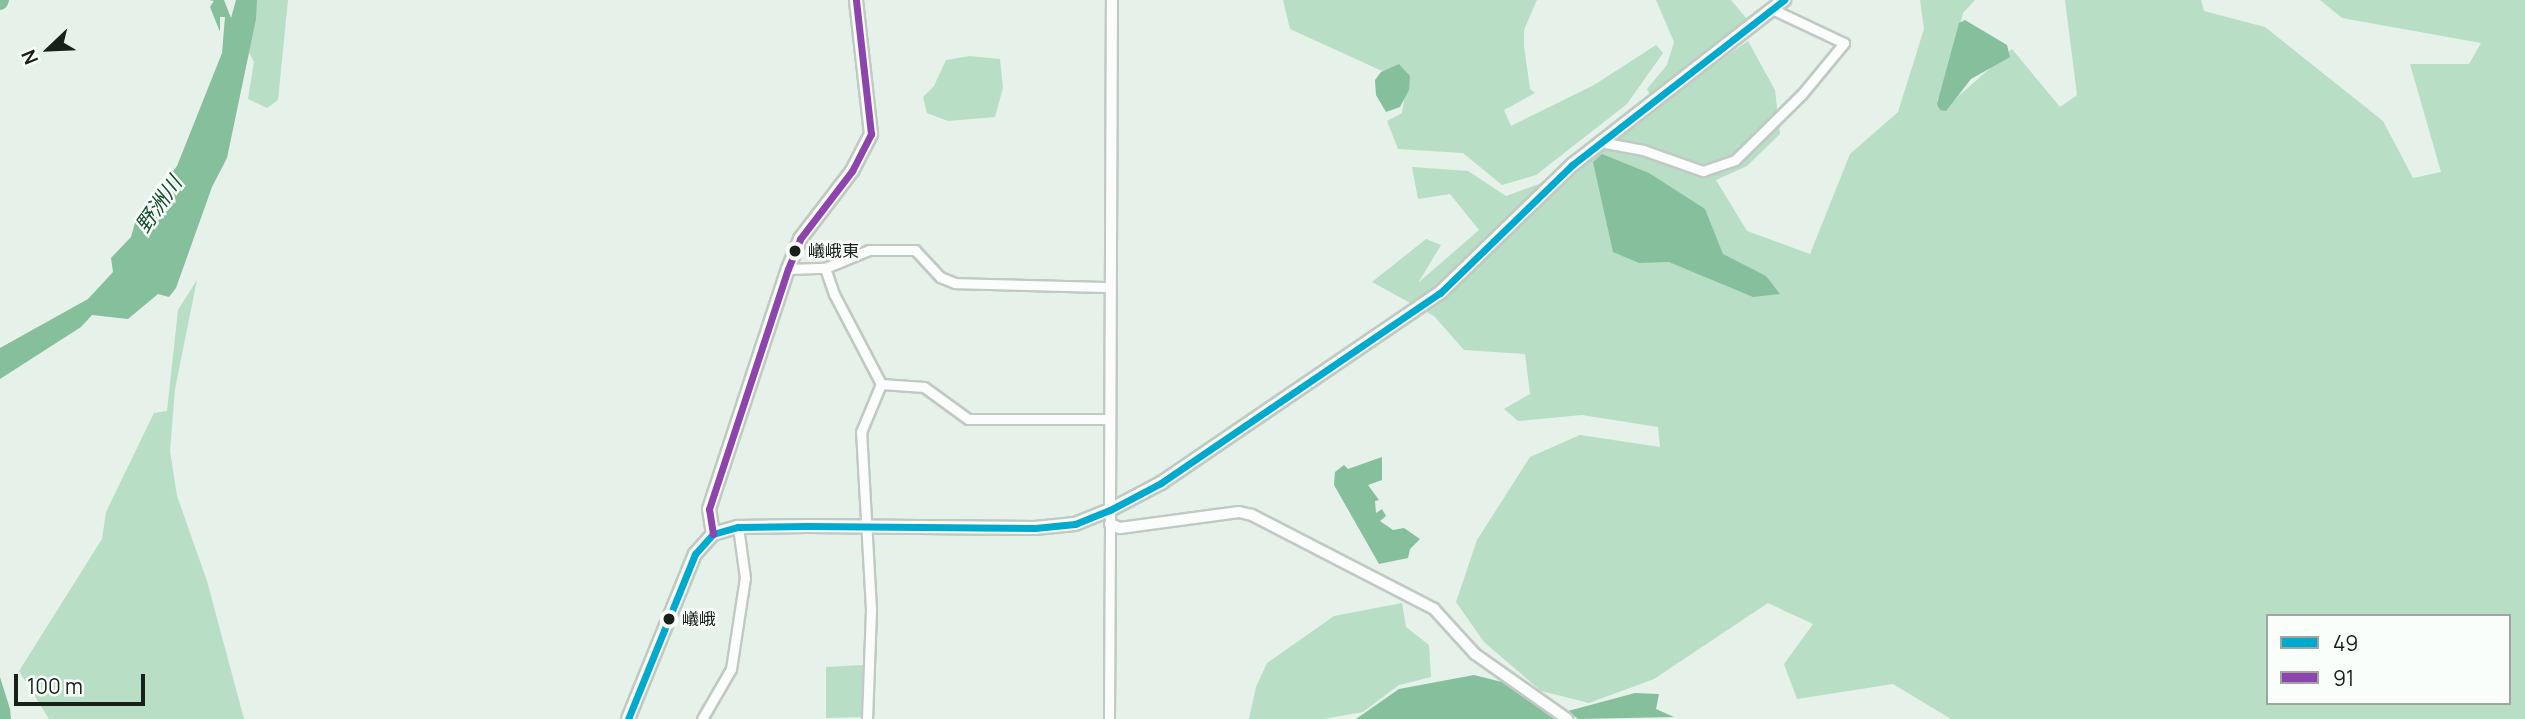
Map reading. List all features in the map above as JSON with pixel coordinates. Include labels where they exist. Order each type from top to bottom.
[{"type":"main road","points":[[713,534],[709,509],[788,269],[800,239],[852,171],[872,134],[856,0]]},
{"type":"main road","points":[[628,719],[695,554],[713,534],[738,527],[1035,528],[1075,524],[1110,510],[1161,483],[1440,293],[1541,192],[1600,142],[1784,0]]},
{"type":"street","points":[[1109,719],[1112,0]]},
{"type":"street","points":[[1600,142],[1643,150],[1703,171],[1735,160],[1802,94],[1844,43],[1772,9]]},
{"type":"street","points":[[788,269],[825,268],[869,250],[915,250],[940,277],[955,283],[1110,287]]},
{"type":"street","points":[[825,268],[834,294],[881,384]]},
{"type":"street","points":[[881,384],[924,387],[968,419],[1110,419]]},
{"type":"street","points":[[867,719],[871,609],[866,466],[861,432],[881,384]]},
{"type":"street","points":[[1110,524],[1120,528],[1239,512],[1252,515],[1434,610],[1475,654],[1567,719]]},
{"type":"street","points":[[702,719],[731,669],[745,578],[738,527]]},
{"type":"shaded area","points":[[247,0],[288,0],[278,100],[267,108],[248,99],[254,62],[244,43]]},
{"type":"shaded area","points":[[1283,0],[1537,0],[1524,30],[1530,89],[1535,93],[1504,110],[1511,126],[1594,85],[1656,45],[1663,53],[1627,104],[1536,175],[1502,185],[1463,153],[1398,149],[1387,121],[1402,113],[1407,81],[1396,68],[1382,71],[1290,29]]},
{"type":"shaded area","points":[[1656,0],[1731,0],[1751,24],[1681,87],[1748,41],[1775,90],[1780,134],[1747,166],[1716,180],[1747,231],[1810,254],[1850,154],[1898,112],[1924,29],[1920,0],[1975,0],[1963,13],[1945,93],[1937,100],[1946,107],[2012,49],[2060,107],[2077,95],[2065,0],[2201,0],[2204,11],[2265,27],[2383,121],[2413,178],[2441,172],[2410,64],[2469,64],[2481,43],[2342,18],[2320,0],[2525,0],[2525,719],[1951,719],[1893,684],[1797,699],[1784,664],[1813,624],[1768,603],[1654,679],[1589,703],[1541,691],[1484,642],[1456,602],[1477,540],[1530,457],[1580,435],[1660,447],[1658,427],[1582,415],[1518,421],[1504,409],[1530,394],[1525,354],[1464,350],[1434,316],[1372,282],[1426,239],[1441,245],[1418,283],[1479,230],[1450,194],[1418,199],[1412,167],[1468,171],[1506,196],[1539,184],[1655,105],[1647,89],[1667,65],[1674,42]]},
{"type":"shaded area","points":[[970,56],[1000,59],[1003,88],[995,117],[948,121],[927,113],[923,97],[934,86],[946,60]]},
{"type":"shaded area","points":[[197,280],[175,389],[170,451],[177,496],[207,581],[244,719],[49,719],[19,671],[102,539],[106,512],[154,413],[167,411],[178,310]]},
{"type":"shaded area","points":[[1402,603],[1406,627],[1429,645],[1431,677],[1399,685],[1363,712],[1323,719],[1249,719],[1256,687],[1267,663],[1334,616]]},
{"type":"shaded area","points":[[863,665],[861,717],[826,718],[826,667]]},
{"type":"water","name":"野洲川","points":[[209,0],[224,0],[231,18],[236,0],[257,0],[256,19],[227,158],[212,187],[176,288],[169,297],[158,294],[128,319],[92,315],[81,327],[0,379],[0,348],[88,299],[113,272],[111,258],[131,237],[136,219],[177,166],[222,53],[225,17],[220,17],[220,32],[210,7],[214,1]]},
{"type":"water","points":[[1965,20],[2007,45],[2010,57],[1971,79],[1946,111],[1940,110],[1937,104],[1959,23]]},
{"type":"water","points":[[1399,64],[1410,76],[1409,90],[1400,107],[1386,112],[1376,95],[1375,80],[1381,72]]},
{"type":"water","points":[[1602,154],[1649,173],[1705,209],[1723,254],[1766,276],[1780,294],[1753,297],[1669,262],[1639,263],[1613,252],[1593,162]]},
{"type":"water","points":[[1382,457],[1382,480],[1368,485],[1379,500],[1375,501],[1376,513],[1382,509],[1386,516],[1380,521],[1393,530],[1404,528],[1420,539],[1410,549],[1408,558],[1379,564],[1334,485],[1335,472],[1344,465],[1348,469]]},
{"type":"water","points":[[1474,675],[1514,685],[1563,719],[1356,719],[1399,689]]},
{"type":"water","points":[[0,677],[10,709],[11,719],[0,719]]},
{"type":"water","points":[[1635,693],[1659,694],[1656,709],[1674,717],[1578,719],[1568,711]]},
{"type":"transit line","name":"91","points":[[713,534],[709,509],[788,269],[800,239],[852,171],[871,134],[856,0]]},
{"type":"transit line","name":"49","points":[[628,719],[695,554],[713,534],[738,527],[1035,528],[1075,524],[1110,510],[1161,483],[1440,293],[1572,165],[1784,0]]},
{"type":"place","name":"嶬峨東","points":[[795,251]]},
{"type":"place","name":"嶬峨","points":[[669,619]]}]
